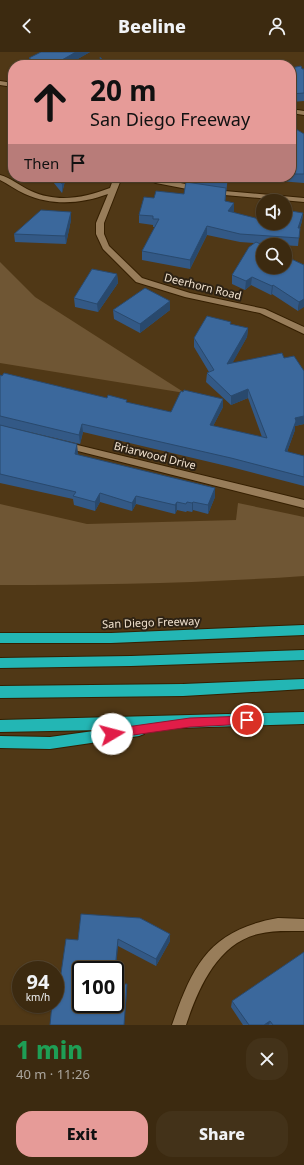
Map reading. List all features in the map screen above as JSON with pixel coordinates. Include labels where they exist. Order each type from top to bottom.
[{"type":"highway","name":"San Diego Freeway","points":[[0,638],[111,638],[304,630]]},
{"type":"highway","points":[[0,662],[131,661],[304,655]]},
{"type":"highway","points":[[0,692],[183,690],[304,684]]},
{"type":"highway","points":[[0,726],[304,718]]},
{"type":"highway","points":[[0,742],[50,743],[190,722]]},
{"type":"street","points":[[9,182],[33,195],[51,200],[82,200],[98,196],[113,190],[116,182]]},
{"type":"street","points":[[161,182],[212,192],[304,200]]},
{"type":"street","name":"Deerhorn Road","points":[[113,190],[100,223],[100,234],[106,247],[139,280],[188,295],[262,311],[304,331]]},
{"type":"street","name":"Briarwood Drive","points":[[53,442],[304,504]]},
{"type":"street","points":[[179,1025],[185,1003],[200,972],[219,950],[236,935],[264,925],[304,925]]},
{"type":"shaded area","points":[[0,262],[35,297],[185,393],[0,363]]},
{"type":"shaded area","points":[[238,503],[304,517],[304,576],[152,583],[0,585],[0,504],[87,524],[236,520]]},
{"type":"building","points":[[41,52],[76,52],[62,60],[32,60],[29,58]]},
{"type":"building","points":[[301,66],[302,69],[304,69],[304,93],[296,94],[296,67]]},
{"type":"building","points":[[296,129],[304,134],[304,174],[296,174]]},
{"type":"building","points":[[186,182],[226,188],[225,201],[234,203],[228,211],[256,218],[256,230],[292,230],[292,211],[303,213],[298,228],[300,228],[299,238],[240,234],[207,226],[190,260],[142,251],[159,219],[153,219],[153,216],[139,215],[144,197],[154,198],[156,191],[184,194]]},
{"type":"building","points":[[41,210],[71,212],[65,236],[14,234]]},
{"type":"building","points":[[256,242],[256,274],[292,274],[292,259],[304,265],[304,299],[299,302],[273,285],[272,286],[252,277],[246,281],[232,275],[249,247]]},
{"type":"building","points":[[92,269],[117,274],[97,304],[74,298]]},
{"type":"building","points":[[145,288],[170,301],[140,324],[113,310]]},
{"type":"building","points":[[207,316],[231,322],[230,324],[248,328],[227,364],[282,353],[284,358],[294,356],[304,371],[304,416],[295,418],[296,421],[285,451],[304,456],[304,477],[231,458],[82,424],[79,435],[0,416],[0,375],[2,376],[4,373],[107,398],[108,395],[127,400],[126,402],[171,412],[181,391],[183,392],[184,390],[223,399],[210,425],[267,438],[248,389],[231,396],[207,373],[214,370],[194,338]]},
{"type":"building","points":[[0,425],[77,444],[75,454],[215,488],[208,505],[193,502],[187,502],[186,504],[177,502],[175,505],[136,496],[132,503],[100,493],[95,502],[73,496],[76,492],[0,474]]},
{"type":"building","points":[[81,914],[140,918],[170,934],[156,959],[118,939],[116,961],[72,961],[72,1013],[124,1013],[124,984],[127,984],[124,1025],[50,1025],[51,1013],[64,1013],[63,961],[66,939],[78,940]]},
{"type":"building","points":[[304,952],[304,1025],[273,1025],[270,1021],[264,1025],[249,1025],[232,1001]]},
{"type":"route","points":[[112,734],[190,722],[247,720]]}]
